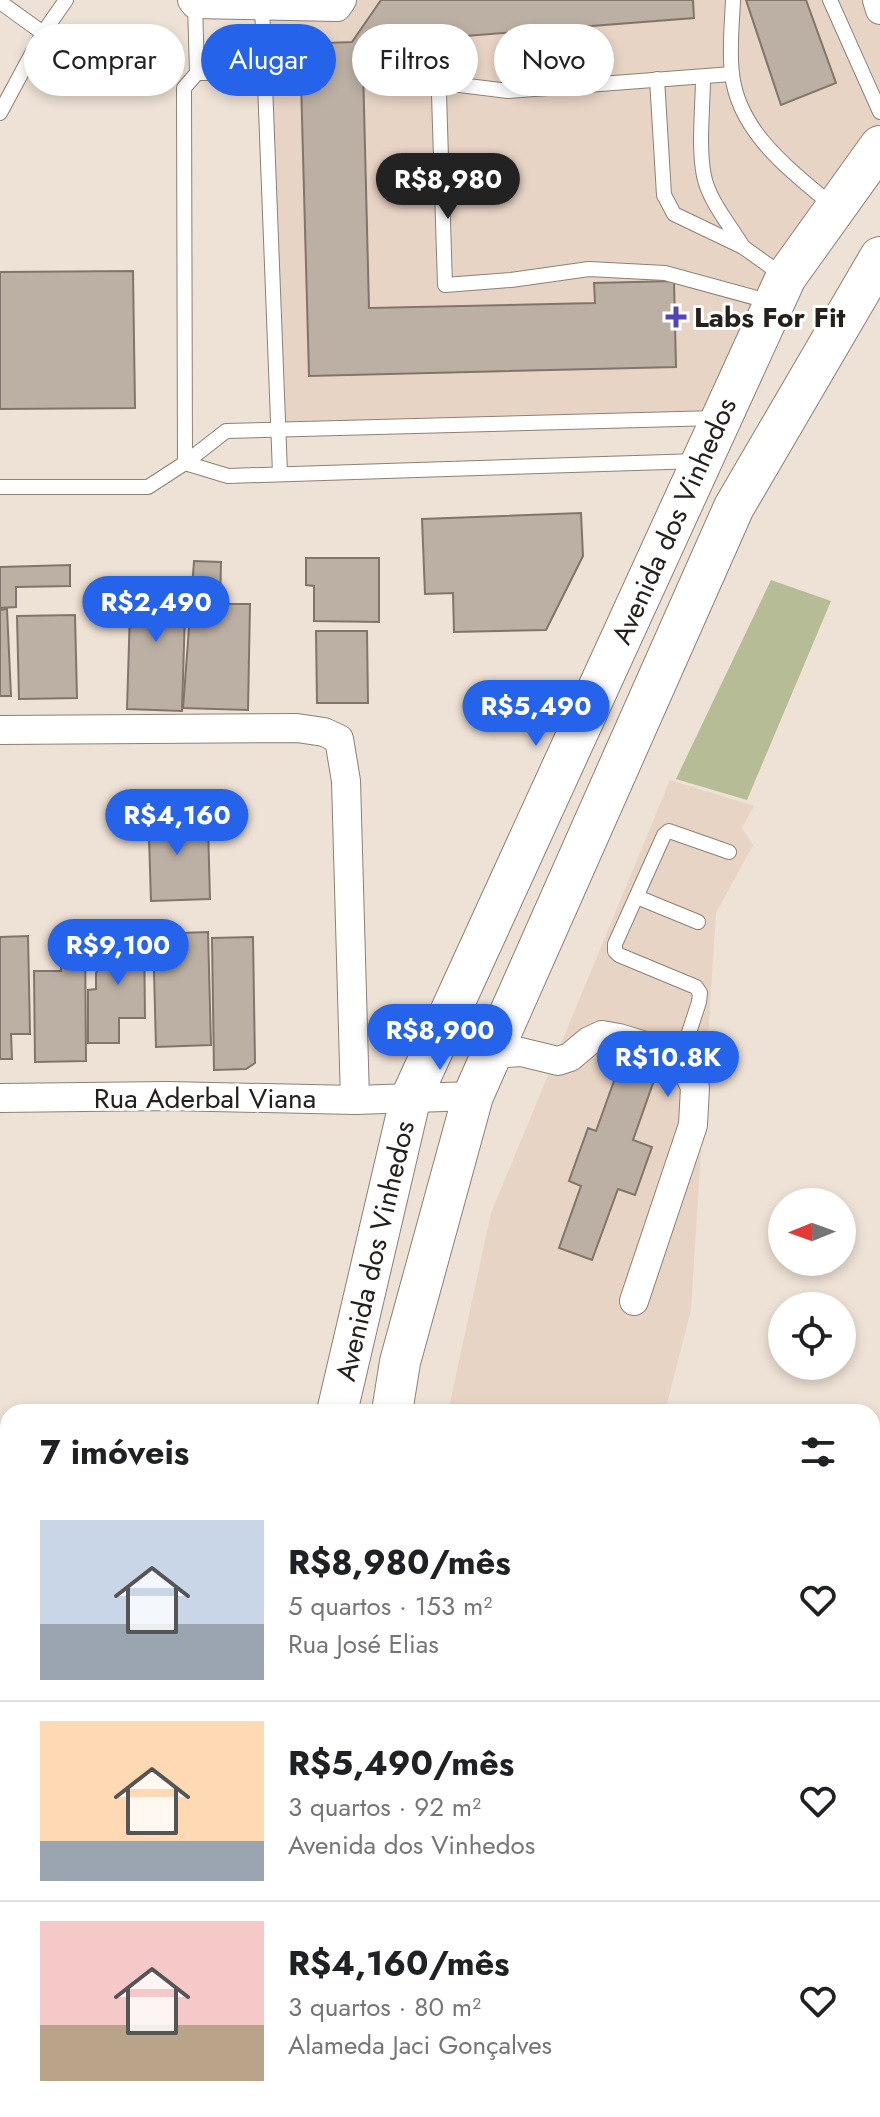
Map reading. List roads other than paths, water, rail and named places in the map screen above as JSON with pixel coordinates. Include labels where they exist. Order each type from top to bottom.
[{"type":"main road","name":"Avenida dos Vinhedos","points":[[339,1404],[410,1100],[780,290],[880,146]]},
{"type":"main road","name":"Avenida dos Vinhedos","points":[[393,1404],[400,1362],[473,1096],[734,507],[880,257]]},
{"type":"main road","points":[[567,755],[613,778]]},
{"type":"street","points":[[194,2],[337,7],[342,0]]},
{"type":"street","points":[[877,0],[880,10]]},
{"type":"street","points":[[0,730],[297,728],[324,732],[339,739],[346,781],[355,1100]]},
{"type":"street","points":[[491,1054],[521,1052],[558,1061],[570,1057],[589,1041],[602,1035],[681,1057],[695,1087],[693,1125],[634,1301]]},
{"type":"street","name":"Rua Aderbal Viana","points":[[0,1098],[168,1096],[410,1100],[473,1096]]},
{"type":"lane","points":[[49,24],[66,0]]},
{"type":"lane","points":[[733,0],[732,74],[740,107],[759,139],[835,208]]},
{"type":"lane","points":[[830,0],[880,112]]},
{"type":"lane","points":[[0,2],[31,24]]},
{"type":"lane","points":[[185,463],[184,88],[197,73],[194,2]]},
{"type":"lane","points":[[262,6],[263,24]]},
{"type":"lane","points":[[0,113],[5,92],[24,62]]},
{"type":"lane","points":[[732,74],[508,91],[444,83],[439,94],[445,285],[589,269],[665,273],[780,290]]},
{"type":"lane","points":[[703,77],[704,178],[743,247],[780,290]]},
{"type":"lane","points":[[657,79],[664,195],[674,214],[743,247]]},
{"type":"lane","points":[[266,96],[280,473]]},
{"type":"lane","points":[[0,487],[148,487],[226,431],[721,418]]},
{"type":"lane","points":[[185,463],[228,476],[702,461]]},
{"type":"lane","points":[[681,1057],[700,993],[696,987],[619,955],[615,944],[664,835],[669,831],[729,852]]},
{"type":"lane","points":[[637,897],[698,922]]},
{"type":"place","name":"Labs For Fit","points":[[676,317]]}]
